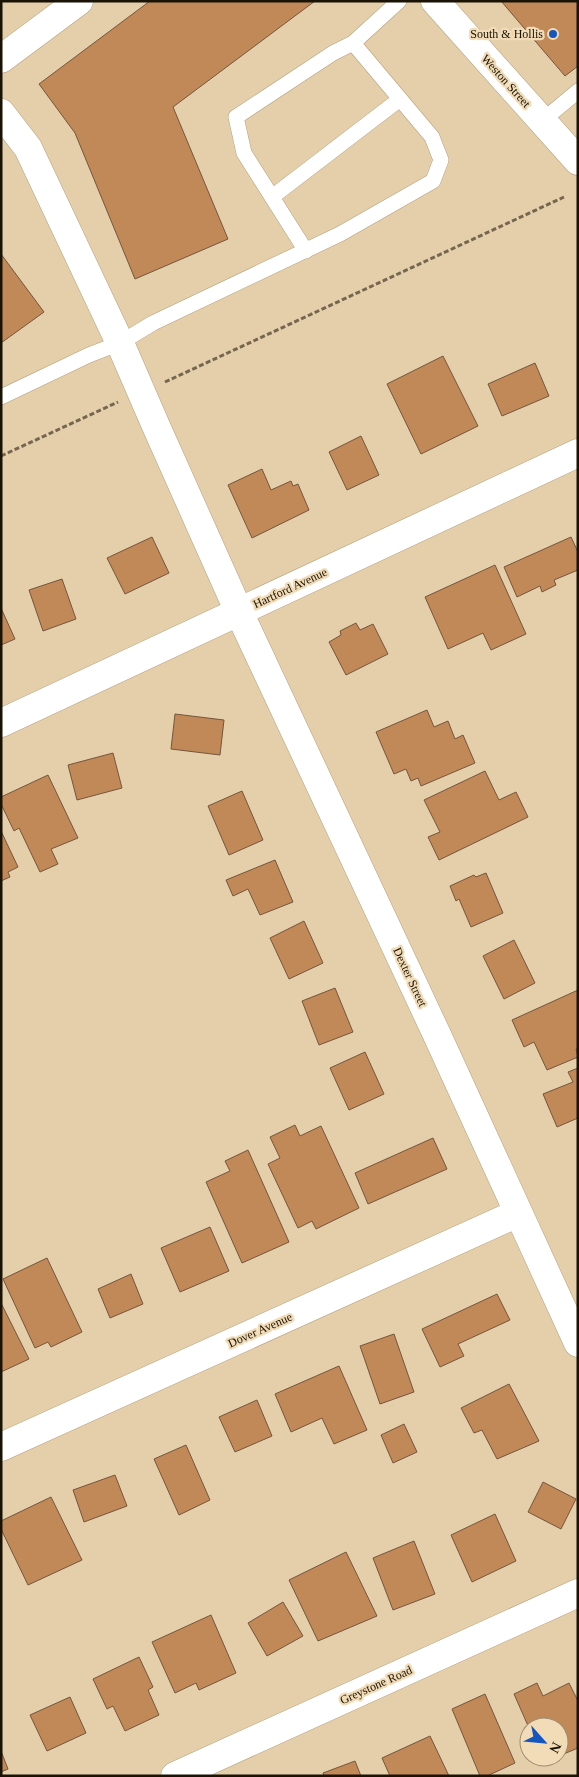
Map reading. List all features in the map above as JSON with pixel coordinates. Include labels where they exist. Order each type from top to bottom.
[{"type":"street","points":[[1,59],[78,1]]},
{"type":"street","name":"Weston Street","points":[[434,1],[578,162]]},
{"type":"street","name":"Dexter Street","points":[[1,113],[28,148],[120,343],[239,612],[438,1037],[578,1344]]},
{"type":"street","name":"Hartford Avenue","points":[[1,723],[578,453]]},
{"type":"street","name":"Dover Avenue","points":[[1,1447],[518,1213]]},
{"type":"street","name":"Greystone Road","points":[[174,1776],[578,1593]]},
{"type":"lane","points":[[306,251],[244,152],[236,117],[333,53],[353,43],[399,1]]},
{"type":"lane","points":[[1,397],[89,355],[120,343],[153,323],[306,251],[434,181],[441,160],[432,137],[353,43]]},
{"type":"lane","points":[[542,121],[578,91]]},
{"type":"lane","points":[[272,197],[400,99]]},
{"type":"path","points":[[158,385],[564,197]]},
{"type":"path","points":[[1,456],[121,401]]},
{"type":"building","points":[[150,1],[315,1],[173,107],[228,239],[135,279],[75,133],[39,84]]},
{"type":"building","name":"South & Hollis","points":[[501,1],[578,1],[578,66],[565,76]]},
{"type":"building","points":[[1,254],[44,312],[1,343]]},
{"type":"building","points":[[443,356],[478,426],[421,454],[387,384]]},
{"type":"building","points":[[535,363],[549,396],[502,416],[488,384]]},
{"type":"building","points":[[361,436],[379,475],[347,490],[329,452]]},
{"type":"building","points":[[262,469],[271,490],[291,481],[293,486],[298,484],[309,510],[252,538],[228,485]]},
{"type":"building","points":[[152,537],[169,573],[125,594],[107,558]]},
{"type":"building","points":[[571,537],[578,552],[578,570],[554,580],[556,585],[542,592],[540,586],[517,597],[504,567]]},
{"type":"building","points":[[495,565],[526,634],[491,650],[483,633],[448,649],[425,597]]},
{"type":"building","points":[[62,579],[76,619],[43,631],[29,590]]},
{"type":"building","points":[[1,608],[15,639],[1,645]]},
{"type":"building","points":[[356,623],[360,630],[373,624],[388,654],[346,675],[329,642],[341,635],[340,631]]},
{"type":"building","points":[[427,710],[434,727],[448,721],[455,739],[463,735],[475,763],[421,786],[418,778],[411,781],[406,769],[394,774],[376,732]]},
{"type":"building","points":[[175,714],[224,720],[220,755],[171,749]]},
{"type":"building","points":[[113,753],[122,788],[77,800],[68,765]]},
{"type":"building","points":[[485,771],[499,800],[516,792],[528,817],[439,860],[428,837],[440,832],[424,800]]},
{"type":"building","points":[[48,775],[78,838],[51,849],[58,864],[40,872],[19,828],[14,831],[1,804],[1,797]]},
{"type":"building","points":[[242,791],[263,840],[229,855],[208,806]]},
{"type":"building","points":[[1,831],[18,867],[8,872],[10,877],[1,881]]},
{"type":"building","points":[[275,860],[293,902],[260,915],[248,889],[233,896],[226,880]]},
{"type":"building","points":[[486,873],[503,913],[471,927],[459,899],[456,901],[450,886],[474,875],[476,877]]},
{"type":"building","points":[[304,921],[323,963],[289,979],[270,938]]},
{"type":"building","points":[[514,940],[535,983],[504,999],[483,956]]},
{"type":"building","points":[[335,988],[353,1032],[319,1045],[302,1001]]},
{"type":"building","points":[[578,990],[578,1048],[576,1049],[578,1057],[547,1070],[534,1042],[524,1047],[512,1020]]},
{"type":"building","points":[[365,1052],[384,1094],[349,1110],[330,1068]]},
{"type":"building","points":[[578,1068],[578,1118],[557,1127],[543,1094],[573,1082],[568,1072]]},
{"type":"building","points":[[295,1125],[300,1136],[321,1126],[359,1208],[316,1229],[312,1221],[298,1228],[268,1164],[280,1158],[270,1137]]},
{"type":"building","points":[[433,1138],[447,1169],[368,1204],[355,1173]]},
{"type":"building","points":[[248,1150],[289,1242],[242,1263],[206,1182],[230,1171],[225,1161]]},
{"type":"building","points":[[210,1227],[229,1271],[180,1292],[161,1248]]},
{"type":"building","points":[[47,1258],[82,1332],[51,1347],[48,1342],[35,1348],[3,1279]]},
{"type":"building","points":[[131,1274],[143,1304],[110,1318],[98,1289]]},
{"type":"building","points":[[497,1294],[510,1320],[458,1344],[464,1356],[440,1367],[422,1329]]},
{"type":"building","points":[[1,1303],[29,1359],[1,1372]]},
{"type":"building","points":[[394,1334],[414,1392],[380,1404],[360,1346]]},
{"type":"building","points":[[339,1366],[367,1430],[334,1444],[322,1418],[291,1432],[275,1394]]},
{"type":"building","points":[[509,1384],[539,1441],[497,1459],[482,1430],[474,1433],[461,1408]]},
{"type":"building","points":[[257,1400],[272,1436],[235,1452],[219,1417]]},
{"type":"building","points":[[404,1424],[417,1452],[393,1463],[381,1435]]},
{"type":"building","points":[[186,1445],[210,1500],[179,1515],[154,1459]]},
{"type":"building","points":[[115,1475],[127,1506],[84,1522],[73,1490]]},
{"type":"building","points":[[543,1482],[576,1499],[561,1529],[528,1512]]},
{"type":"building","points":[[51,1497],[82,1560],[28,1585],[1,1529],[1,1521]]},
{"type":"building","points":[[495,1514],[516,1561],[472,1582],[451,1535]]},
{"type":"building","points":[[414,1541],[435,1594],[393,1610],[373,1558]]},
{"type":"building","points":[[346,1552],[377,1616],[318,1641],[289,1580]]},
{"type":"building","points":[[283,1602],[303,1636],[267,1656],[248,1623]]},
{"type":"building","points":[[211,1615],[236,1673],[199,1690],[196,1683],[175,1693],[152,1642]]},
{"type":"building","points":[[139,1657],[153,1687],[148,1690],[159,1715],[125,1731],[113,1706],[107,1709],[93,1679]]},
{"type":"building","points":[[537,1683],[543,1696],[569,1683],[578,1701],[578,1748],[569,1752],[569,1717],[524,1717],[514,1694]]},
{"type":"building","points":[[485,1694],[515,1763],[487,1776],[480,1776],[452,1709]]},
{"type":"building","points":[[70,1697],[86,1733],[47,1751],[30,1715]]},
{"type":"building","points":[[430,1736],[449,1776],[390,1776],[382,1758]]},
{"type":"building","points":[[1,1751],[8,1769],[1,1772]]},
{"type":"building","points":[[355,1761],[361,1776],[324,1776],[323,1773]]},
{"type":"place","name":"South & Hollis","points":[[553,34]]}]
